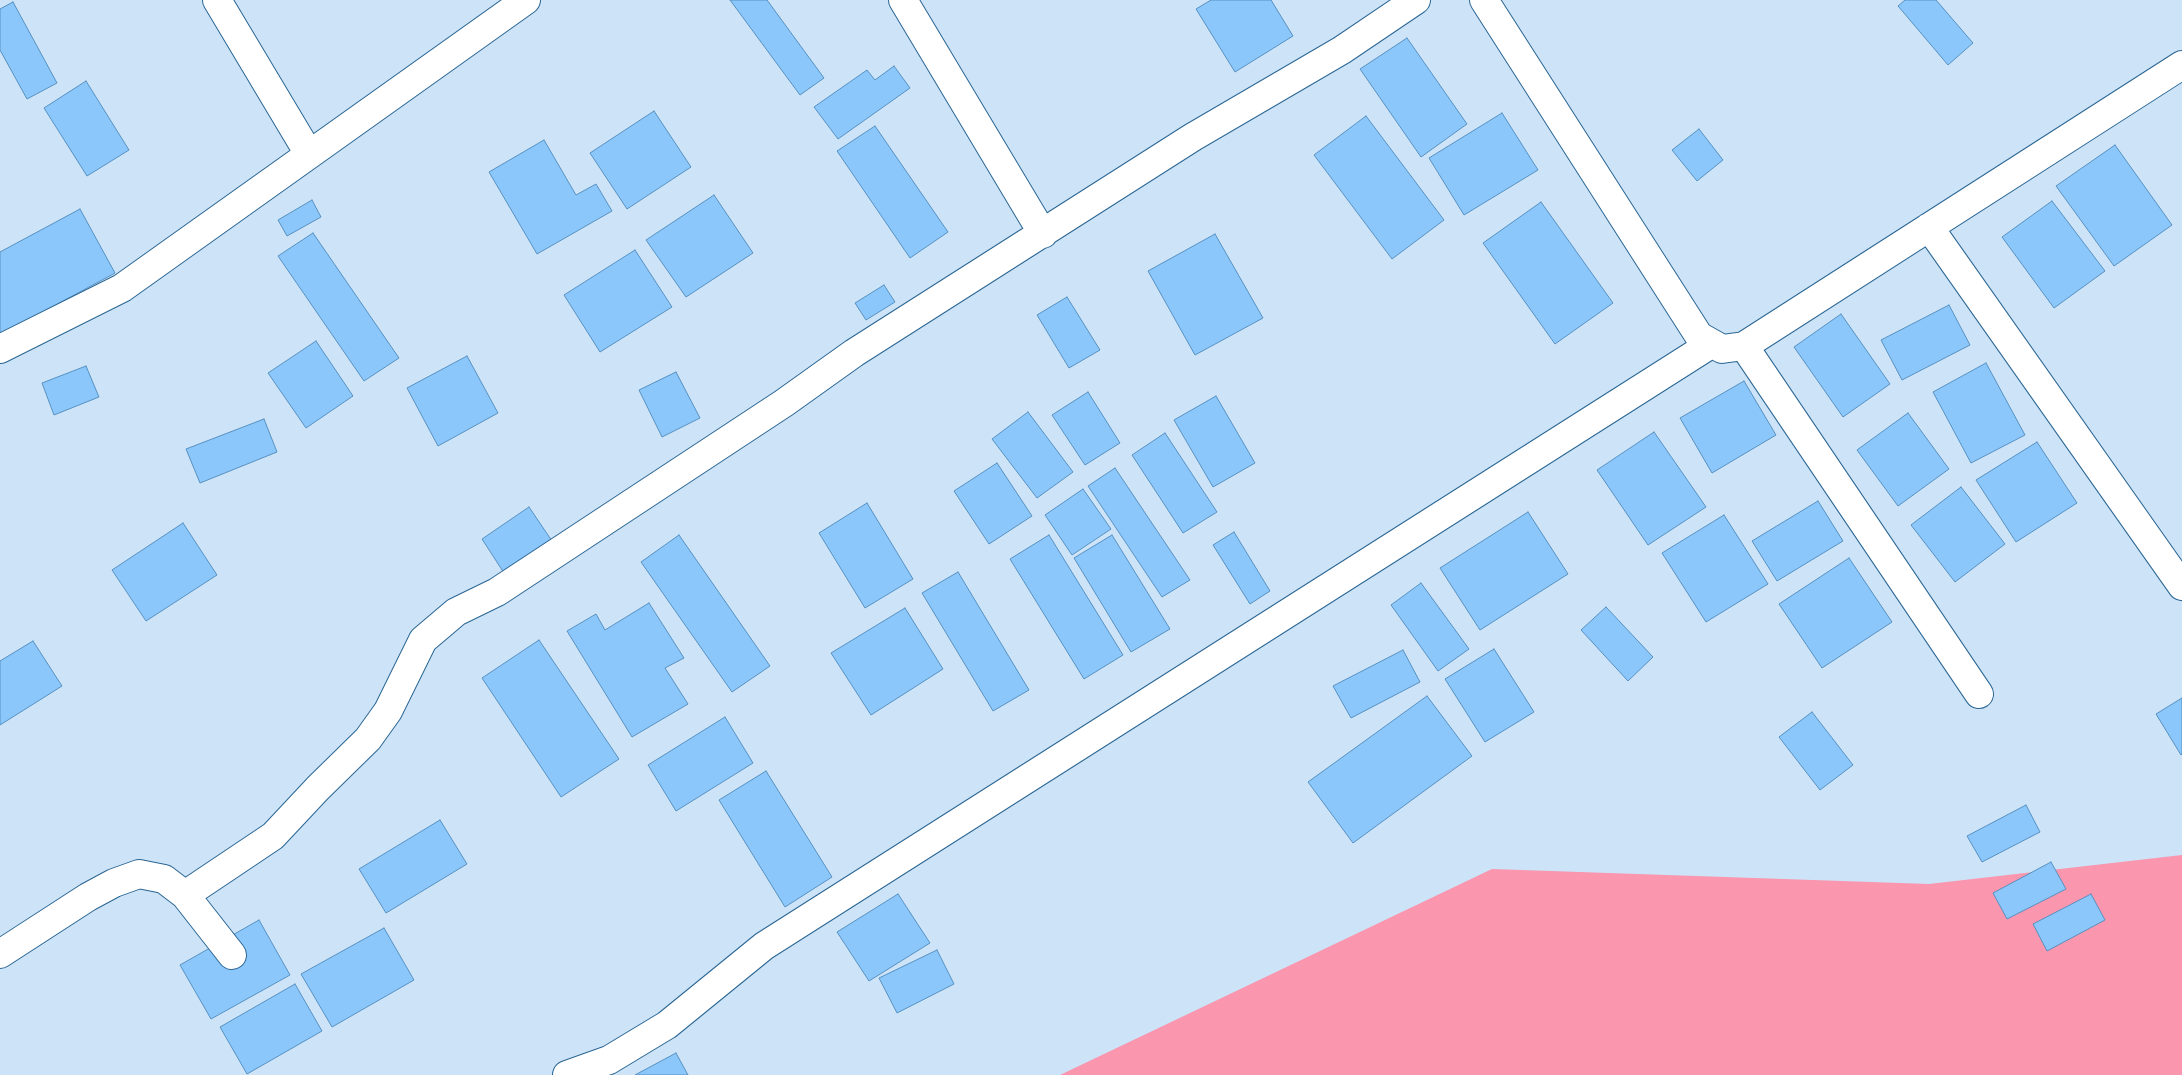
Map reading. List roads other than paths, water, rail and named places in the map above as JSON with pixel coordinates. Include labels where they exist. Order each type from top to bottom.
[{"type":"street","points":[[217,0],[309,154]]},
{"type":"street","points":[[0,349],[122,288],[526,0]]},
{"type":"street","points":[[902,0],[1043,234]]},
{"type":"street","points":[[185,895],[273,836],[368,739],[388,711],[423,640],[456,612],[497,592],[776,408],[854,353],[1043,234],[1075,211],[1193,137],[1342,50],[1416,0]]},
{"type":"street","points":[[1484,0],[1698,336],[1722,349],[1744,346],[2182,65]]},
{"type":"street","points":[[1929,227],[2182,586]]},
{"type":"street","points":[[567,1075],[609,1060],[667,1025],[764,946],[1711,344]]},
{"type":"street","points":[[1744,346],[1979,694]]},
{"type":"street","points":[[0,954],[88,896],[138,874],[164,879],[185,895],[232,955]]}]
